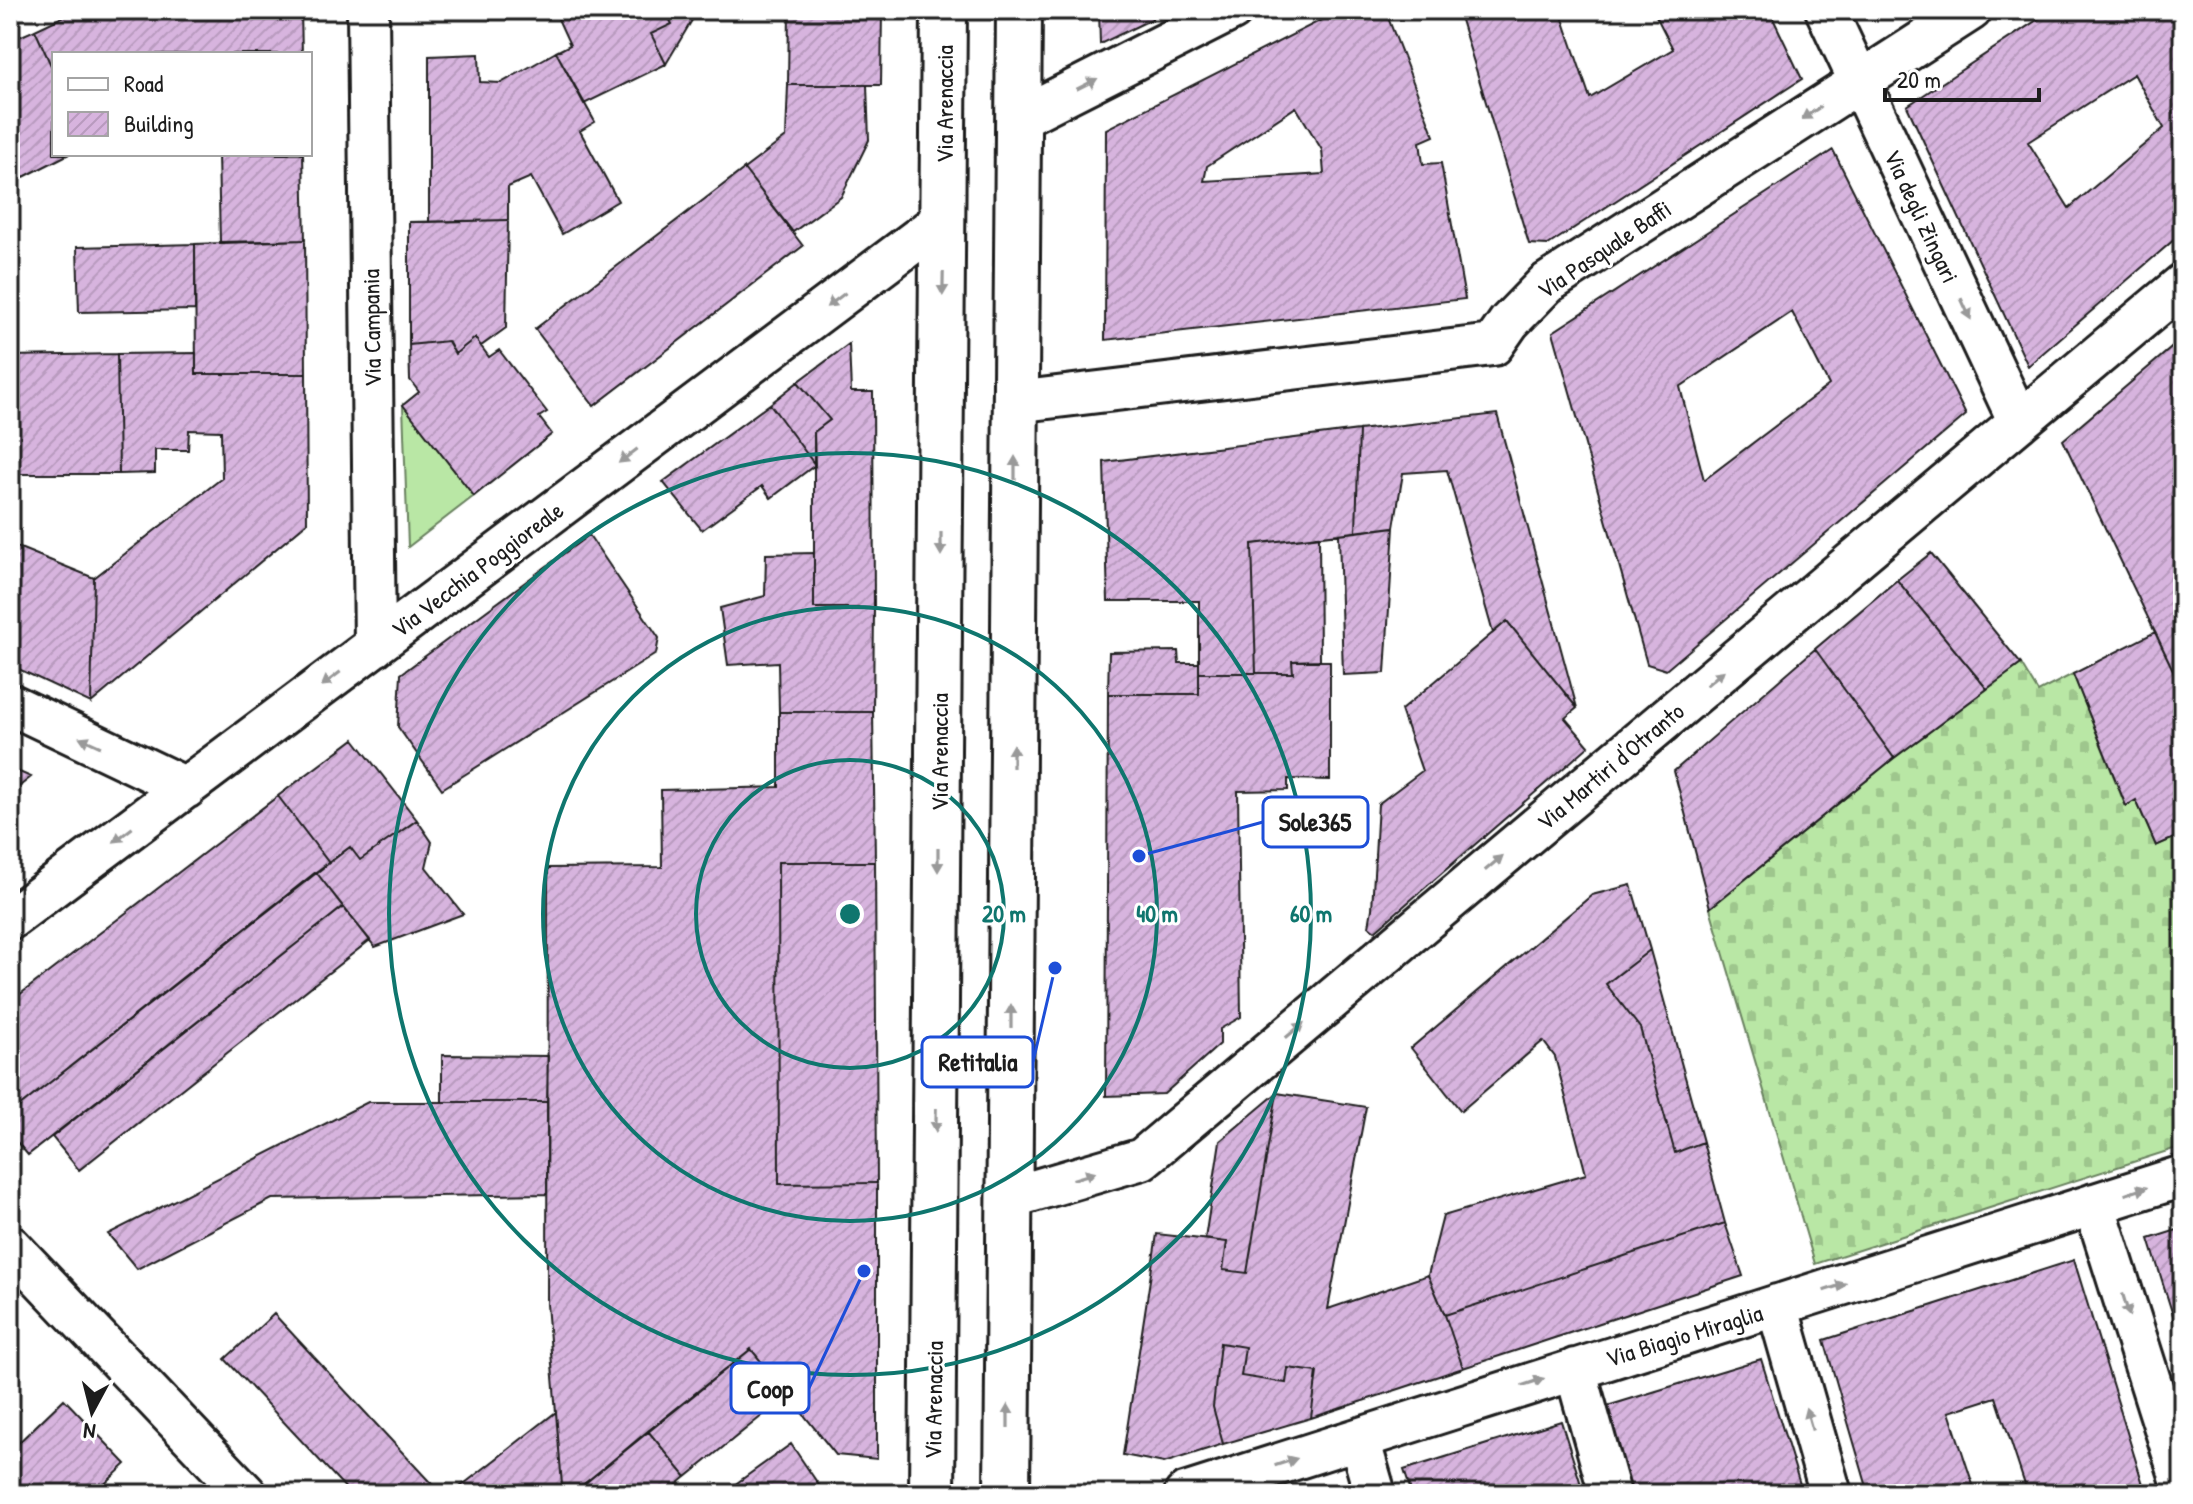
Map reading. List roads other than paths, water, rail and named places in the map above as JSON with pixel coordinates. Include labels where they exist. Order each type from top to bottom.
[{"type":"main road","name":"Via Arenaccia","points":[[932,1494],[944,10]]},
{"type":"main road","points":[[1007,1494],[1019,10]]},
{"type":"street","name":"Via Campania","points":[[368,10],[375,646]]},
{"type":"street","points":[[1017,119],[1164,27],[1232,10]]},
{"type":"street","name":"Via degli Zingari","points":[[1826,10],[2019,422]]},
{"type":"street","name":"Via Pasquale Baffi","points":[[1015,402],[1493,345],[1509,322],[1546,284],[1971,10]]},
{"type":"street","name":"Via Vecchia Poggioreale","points":[[10,919],[944,219]]},
{"type":"street","name":"Via Martiri d'Otranto","points":[[1009,1198],[1142,1159],[2183,284]]},
{"type":"street","points":[[10,704],[186,788]]},
{"type":"street","name":"Via Biagio Miraglia","points":[[1185,1494],[2183,1176]]},
{"type":"street","points":[[2094,1204],[2183,1485]]},
{"type":"street","points":[[10,1246],[246,1494]]},
{"type":"street","points":[[1777,1305],[1831,1494]]},
{"type":"street","points":[[1575,1369],[1610,1494]]},
{"type":"street","points":[[1359,1439],[1375,1494]]},
{"type":"place","name":"Sole365","points":[[1139,856]]},
{"type":"place","name":"Retitalia","points":[[1055,968]]},
{"type":"place","name":"Coop","points":[[864,1271]]}]
